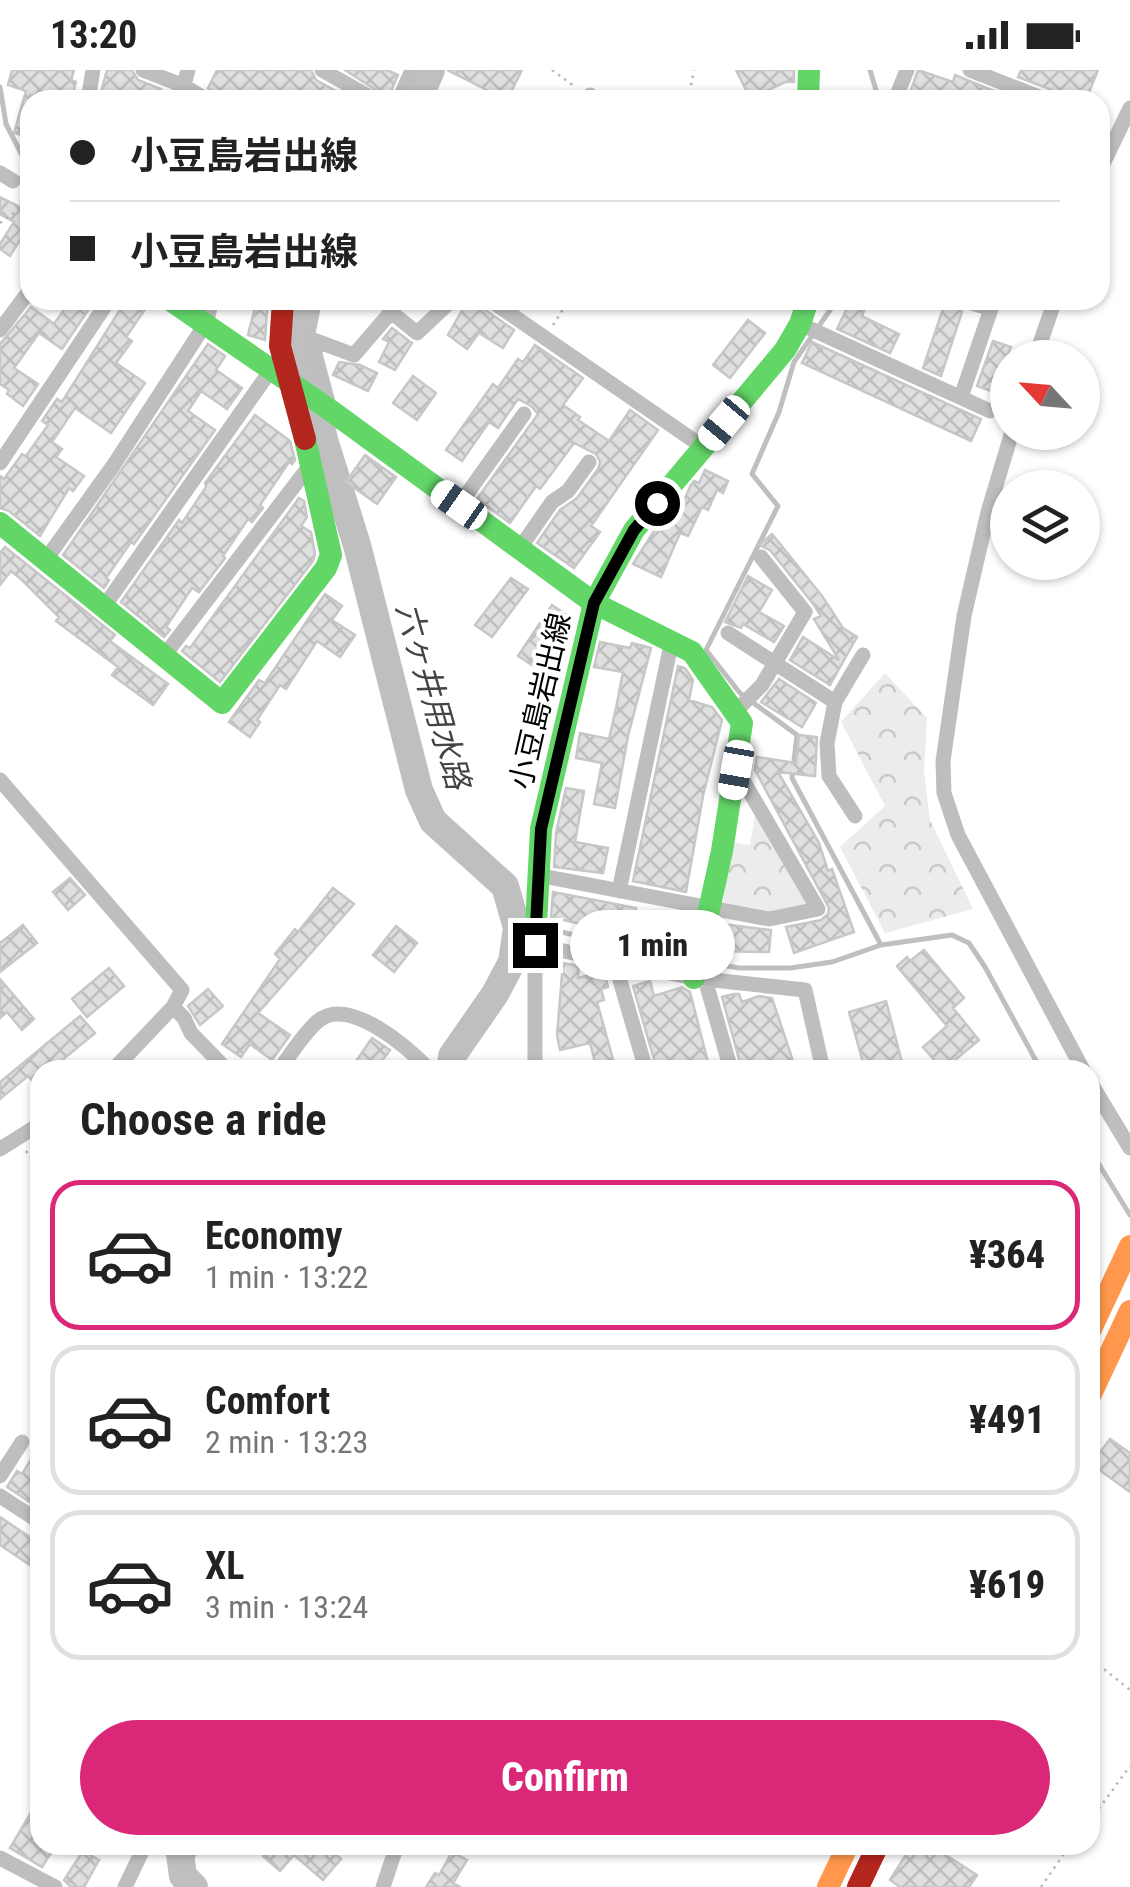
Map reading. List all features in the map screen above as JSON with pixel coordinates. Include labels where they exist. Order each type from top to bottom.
[{"type":"main road","points":[[0,524],[222,703],[326,568],[332,554],[280,346],[282,310]]},
{"type":"main road","name":"小豆島岩出線","points":[[535,945],[541,829],[594,603],[634,530],[805,326],[807,310]]},
{"type":"main road","points":[[209,312],[271,370],[594,603],[692,652],[744,703],[736,770],[699,969]]},
{"type":"main road","points":[[1100,1310],[1128,1250]]},
{"type":"main road","points":[[1100,1375],[1130,1312]]},
{"type":"main road","points":[[828,1887],[843,1855]]},
{"type":"main road","points":[[858,1887],[873,1855]]},
{"type":"street","points":[[143,70],[184,85]]},
{"type":"street","points":[[322,70],[358,90]]},
{"type":"street","points":[[970,70],[1022,90]]},
{"type":"street","points":[[1110,149],[1130,108]]},
{"type":"street","points":[[0,330],[20,303]]},
{"type":"street","points":[[0,462],[103,310]]},
{"type":"street","points":[[330,410],[311,339],[354,355],[390,312],[417,333],[441,310]]},
{"type":"street","points":[[504,310],[703,448]]},
{"type":"street","points":[[960,397],[991,310]]},
{"type":"street","points":[[1041,340],[1052,310]]},
{"type":"street","points":[[44,562],[113,466],[209,312]]},
{"type":"street","points":[[805,326],[990,410]]},
{"type":"street","points":[[103,608],[271,370]]},
{"type":"street","points":[[459,505],[524,414]]},
{"type":"street","points":[[1007,450],[964,616],[943,761],[944,793],[958,835],[1078,1060]]},
{"type":"street","points":[[520,548],[552,502],[568,491],[589,462]]},
{"type":"street","points":[[164,656],[311,464]]},
{"type":"street","points":[[744,703],[775,663],[805,612],[761,557]]},
{"type":"street","points":[[728,633],[836,702]]},
{"type":"street","points":[[619,890],[672,640]]},
{"type":"street","points":[[855,816],[828,776],[827,743],[836,702],[863,655]]},
{"type":"street","points":[[537,875],[769,919],[818,909],[736,770]]},
{"type":"street","points":[[0,780],[182,990],[122,1060]]},
{"type":"street","points":[[535,1060],[535,945],[615,963],[699,969],[805,990],[821,1060]]},
{"type":"street","points":[[615,963],[643,1060]]},
{"type":"street","points":[[699,969],[728,1060]]},
{"type":"street","points":[[172,1006],[217,1060]]},
{"type":"street","points":[[288,1060],[320,1019],[342,1012],[371,1024],[420,1060]]},
{"type":"street","points":[[1100,1098],[1130,1148]]},
{"type":"street","points":[[0,1149],[30,1131]]},
{"type":"street","points":[[0,1476],[22,1442]]},
{"type":"street","points":[[0,1496],[30,1516]]},
{"type":"street","points":[[125,1887],[140,1855]]},
{"type":"street","points":[[382,1887],[393,1855]]},
{"type":"street","points":[[0,1858],[55,1887]]},
{"type":"path","points":[[552,70],[578,90]]},
{"type":"path","points":[[544,338],[562,310]]},
{"type":"path","points":[[17,1140],[30,1157]]},
{"type":"path","points":[[1100,1668],[1130,1690]]},
{"type":"path","points":[[1100,1807],[1130,1766]]},
{"type":"path","points":[[1040,1887],[1063,1855]]},
{"type":"green space","points":[[885,673],[927,718],[924,772],[930,820],[973,909],[885,933],[840,847],[885,806],[841,722]]},
{"type":"green space","points":[[756,810],[808,902],[805,907],[768,914],[723,905],[730,842],[750,845]]},
{"type":"building","points":[[12,70],[74,70],[71,80],[76,82],[74,90],[23,90],[8,85]]},
{"type":"building","points":[[107,70],[132,70],[138,80],[161,89],[161,90],[102,90]]},
{"type":"building","points":[[217,70],[311,70],[316,80],[334,90],[211,90],[208,88]]},
{"type":"building","points":[[345,70],[387,70],[398,75],[391,90],[376,90]]},
{"type":"building","points":[[447,70],[522,70],[512,90],[487,90]]},
{"type":"building","points":[[736,70],[794,70],[794,82],[768,90],[746,90]]},
{"type":"building","points":[[918,70],[953,82],[955,75],[992,90],[911,90]]},
{"type":"building","points":[[1021,70],[1098,70],[1090,90],[1052,90],[1018,77]]},
{"type":"building","points":[[20,112],[20,134],[14,133]]},
{"type":"building","points":[[0,197],[20,207],[20,240],[10,256],[0,249],[0,244],[14,222],[0,214]]},
{"type":"building","points":[[28,310],[35,310],[54,324],[64,310],[88,310],[62,349],[39,333],[14,368],[38,384],[23,406],[0,384],[0,344]]},
{"type":"building","points":[[120,310],[145,310],[126,337],[132,341],[116,363],[145,383],[111,433],[75,408],[52,442],[62,449],[56,457],[84,476],[73,491],[69,488],[40,536],[0,508],[0,476],[4,479],[22,454],[26,456],[48,425],[42,421],[57,399],[62,402]]},
{"type":"building","points":[[254,310],[267,310],[265,340],[248,335]]},
{"type":"building","points":[[462,310],[485,310],[514,330],[503,348],[479,333],[467,349],[448,335]]},
{"type":"building","points":[[846,310],[864,310],[862,316],[899,334],[890,353],[837,329]]},
{"type":"building","points":[[943,310],[959,310],[962,312],[941,376],[923,368]]},
{"type":"building","points":[[748,320],[765,333],[730,378],[713,365]]},
{"type":"building","points":[[392,328],[412,343],[395,370],[379,362],[389,342],[383,339]]},
{"type":"building","points":[[812,342],[981,419],[971,441],[802,363]]},
{"type":"building","points":[[208,344],[225,356],[216,370],[242,388],[227,409],[201,391],[188,411],[215,430],[134,544],[131,542],[106,578],[109,580],[104,588],[63,555]]},
{"type":"building","points":[[535,345],[583,378],[563,405],[580,417],[578,420],[609,441],[630,410],[658,430],[591,526],[600,532],[574,568],[537,543],[560,510],[577,498],[598,469],[596,454],[574,443],[510,523],[477,499],[538,414],[531,406],[518,399],[498,428],[489,422],[462,461],[446,450],[493,384],[498,388],[518,359],[523,362]]},
{"type":"building","points":[[990,349],[990,391],[977,386]]},
{"type":"building","points":[[339,362],[377,373],[368,391],[333,375]]},
{"type":"building","points":[[413,376],[436,393],[417,420],[393,403]]},
{"type":"building","points":[[255,415],[290,441],[295,460],[289,462],[260,505],[263,508],[252,522],[248,519],[199,592],[192,588],[166,627],[170,630],[164,637],[121,602],[179,520],[182,523],[205,483]]},
{"type":"building","points":[[365,455],[396,477],[377,504],[346,482]]},
{"type":"building","points":[[705,470],[728,481],[723,493],[717,490],[708,510],[702,507],[688,536],[680,533],[661,577],[633,564],[657,526],[663,529],[670,514],[676,517],[691,485],[694,481],[699,483]]},
{"type":"building","points":[[299,498],[304,501],[307,517],[301,526],[311,532],[313,561],[220,682],[182,651],[186,646],[190,648]]},
{"type":"building","points":[[772,534],[843,628],[857,637],[830,685],[790,660],[803,637],[839,660],[814,619],[821,616],[814,605],[770,550],[759,545]]},
{"type":"building","points":[[5,547],[115,635],[110,641],[168,684],[153,705],[112,675],[118,667],[56,621],[59,617],[11,571],[0,585],[0,553]]},
{"type":"building","points":[[748,576],[772,590],[759,612],[784,626],[774,642],[743,624],[741,628],[725,622]]},
{"type":"building","points":[[511,578],[528,589],[492,637],[475,625]]},
{"type":"building","points":[[325,594],[342,606],[332,620],[355,635],[340,657],[317,641],[286,689],[280,685],[250,737],[229,722],[259,680],[265,683]]},
{"type":"building","points":[[552,605],[568,616],[535,667],[518,656]]},
{"type":"building","points":[[600,642],[651,648],[628,736],[615,808],[594,804],[602,763],[576,758],[580,733],[609,739],[616,708],[623,672],[594,667]]},
{"type":"building","points":[[678,666],[685,668],[693,680],[689,700],[712,707],[722,720],[703,796],[686,892],[633,881]]},
{"type":"building","points":[[779,679],[816,703],[802,727],[761,702]]},
{"type":"building","points":[[799,735],[817,737],[815,776],[778,772],[819,843],[828,871],[832,869],[854,932],[794,953],[786,927],[821,920],[829,908],[755,770],[757,757],[796,763]]},
{"type":"building","points":[[566,788],[584,791],[575,842],[608,848],[603,873],[554,867],[556,833]]},
{"type":"building","points":[[70,878],[85,895],[68,910],[53,892]]},
{"type":"building","points":[[333,888],[354,904],[258,1013],[290,1035],[272,1060],[250,1044],[241,1057],[222,1044],[280,959],[275,954]]},
{"type":"building","points":[[553,892],[636,908],[634,918],[657,922],[659,912],[679,916],[675,940],[647,935],[647,940],[551,917]]},
{"type":"building","points":[[722,924],[771,930],[769,952],[716,951]]},
{"type":"building","points":[[23,925],[37,943],[0,972],[0,943]]},
{"type":"building","points":[[396,926],[417,943],[394,972],[373,955]]},
{"type":"building","points":[[924,950],[964,998],[953,1008],[979,1040],[955,1060],[934,1060],[923,1047],[947,1026],[897,966],[907,957],[910,961]]},
{"type":"building","points":[[563,963],[579,966],[578,978],[604,971],[608,987],[601,989],[604,1000],[597,1002],[613,1060],[594,1060],[590,1043],[560,1050],[557,1035]]},
{"type":"building","points":[[109,968],[124,986],[87,1017],[72,999]]},
{"type":"building","points":[[0,979],[34,1019],[22,1030],[7,1012],[0,1018]]},
{"type":"building","points":[[650,981],[654,996],[682,987],[690,992],[707,1060],[654,1060],[633,986]]},
{"type":"building","points":[[208,989],[223,1006],[200,1025],[188,1006]]},
{"type":"building","points":[[739,994],[742,1002],[759,996],[772,998],[793,1060],[739,1060],[722,997]]},
{"type":"building","points":[[886,1001],[901,1060],[862,1060],[849,1012]]},
{"type":"building","points":[[80,1016],[95,1033],[62,1060],[30,1060],[30,1078],[28,1076],[0,1099],[0,1082]]},
{"type":"building","points":[[372,1038],[390,1050],[382,1060],[357,1060]]},
{"type":"building","points":[[1110,1439],[1130,1453],[1130,1492],[1100,1470],[1100,1452]]},
{"type":"building","points":[[30,1461],[30,1502],[7,1487],[17,1471],[22,1474]]},
{"type":"building","points":[[0,1517],[30,1537],[30,1565],[0,1545]]},
{"type":"building","points":[[30,1814],[30,1855],[50,1855],[42,1867],[10,1848]]},
{"type":"building","points":[[80,1855],[99,1860],[84,1887],[71,1887],[64,1880]]},
{"type":"building","points":[[264,1855],[294,1855],[280,1871]]},
{"type":"building","points":[[294,1855],[336,1855],[341,1859],[323,1880]]},
{"type":"building","points":[[450,1855],[467,1860],[453,1883],[460,1887],[426,1887],[435,1873],[439,1875]]},
{"type":"building","points":[[906,1855],[946,1855],[977,1875],[969,1887],[900,1887],[890,1880]]},
{"type":"waterway","name":"六ヶ井用水路","points":[[422,90],[431,70]]},
{"type":"waterway","points":[[870,70],[876,90]]},
{"type":"waterway","points":[[0,87],[6,124],[20,151]]},
{"type":"waterway","name":"六ヶ井用水路","points":[[306,310],[300,340],[419,790],[433,821],[505,886],[517,928],[512,962],[451,1060]]},
{"type":"waterway","points":[[830,310],[794,362],[779,412],[752,474],[778,506],[706,650],[740,693],[797,735],[792,778],[881,945]]},
{"type":"waterway","points":[[543,928],[693,961]]},
{"type":"waterway","points":[[704,962],[739,968],[790,968],[832,962],[881,945],[952,935],[969,943],[1036,1060]]},
{"type":"waterway","points":[[1100,1166],[1130,1215]]},
{"type":"waterway","name":"六ヶ井用水路","points":[[180,1855],[183,1876],[194,1887]]},
{"type":"traffic: fast","points":[[808,90],[809,70]]},
{"type":"traffic: fast","points":[[185,310],[330,410],[594,603],[692,652],[742,723],[722,851],[694,978]]},
{"type":"traffic: fast","points":[[535,945],[541,829],[594,603],[634,530],[785,350],[805,310]]},
{"type":"traffic: fast","points":[[0,523],[222,703],[326,568],[331,555],[305,439]]},
{"type":"traffic: slow","points":[[1100,1310],[1130,1246]]},
{"type":"traffic: slow","points":[[1100,1375],[1130,1311]]},
{"type":"traffic: slow","points":[[828,1887],[843,1855]]},
{"type":"traffic: jam","points":[[282,310],[280,346],[305,439]]},
{"type":"traffic: jam","points":[[858,1887],[873,1855]]},
{"type":"route","points":[[535,945],[541,829],[594,603],[634,530],[657,503]]}]
